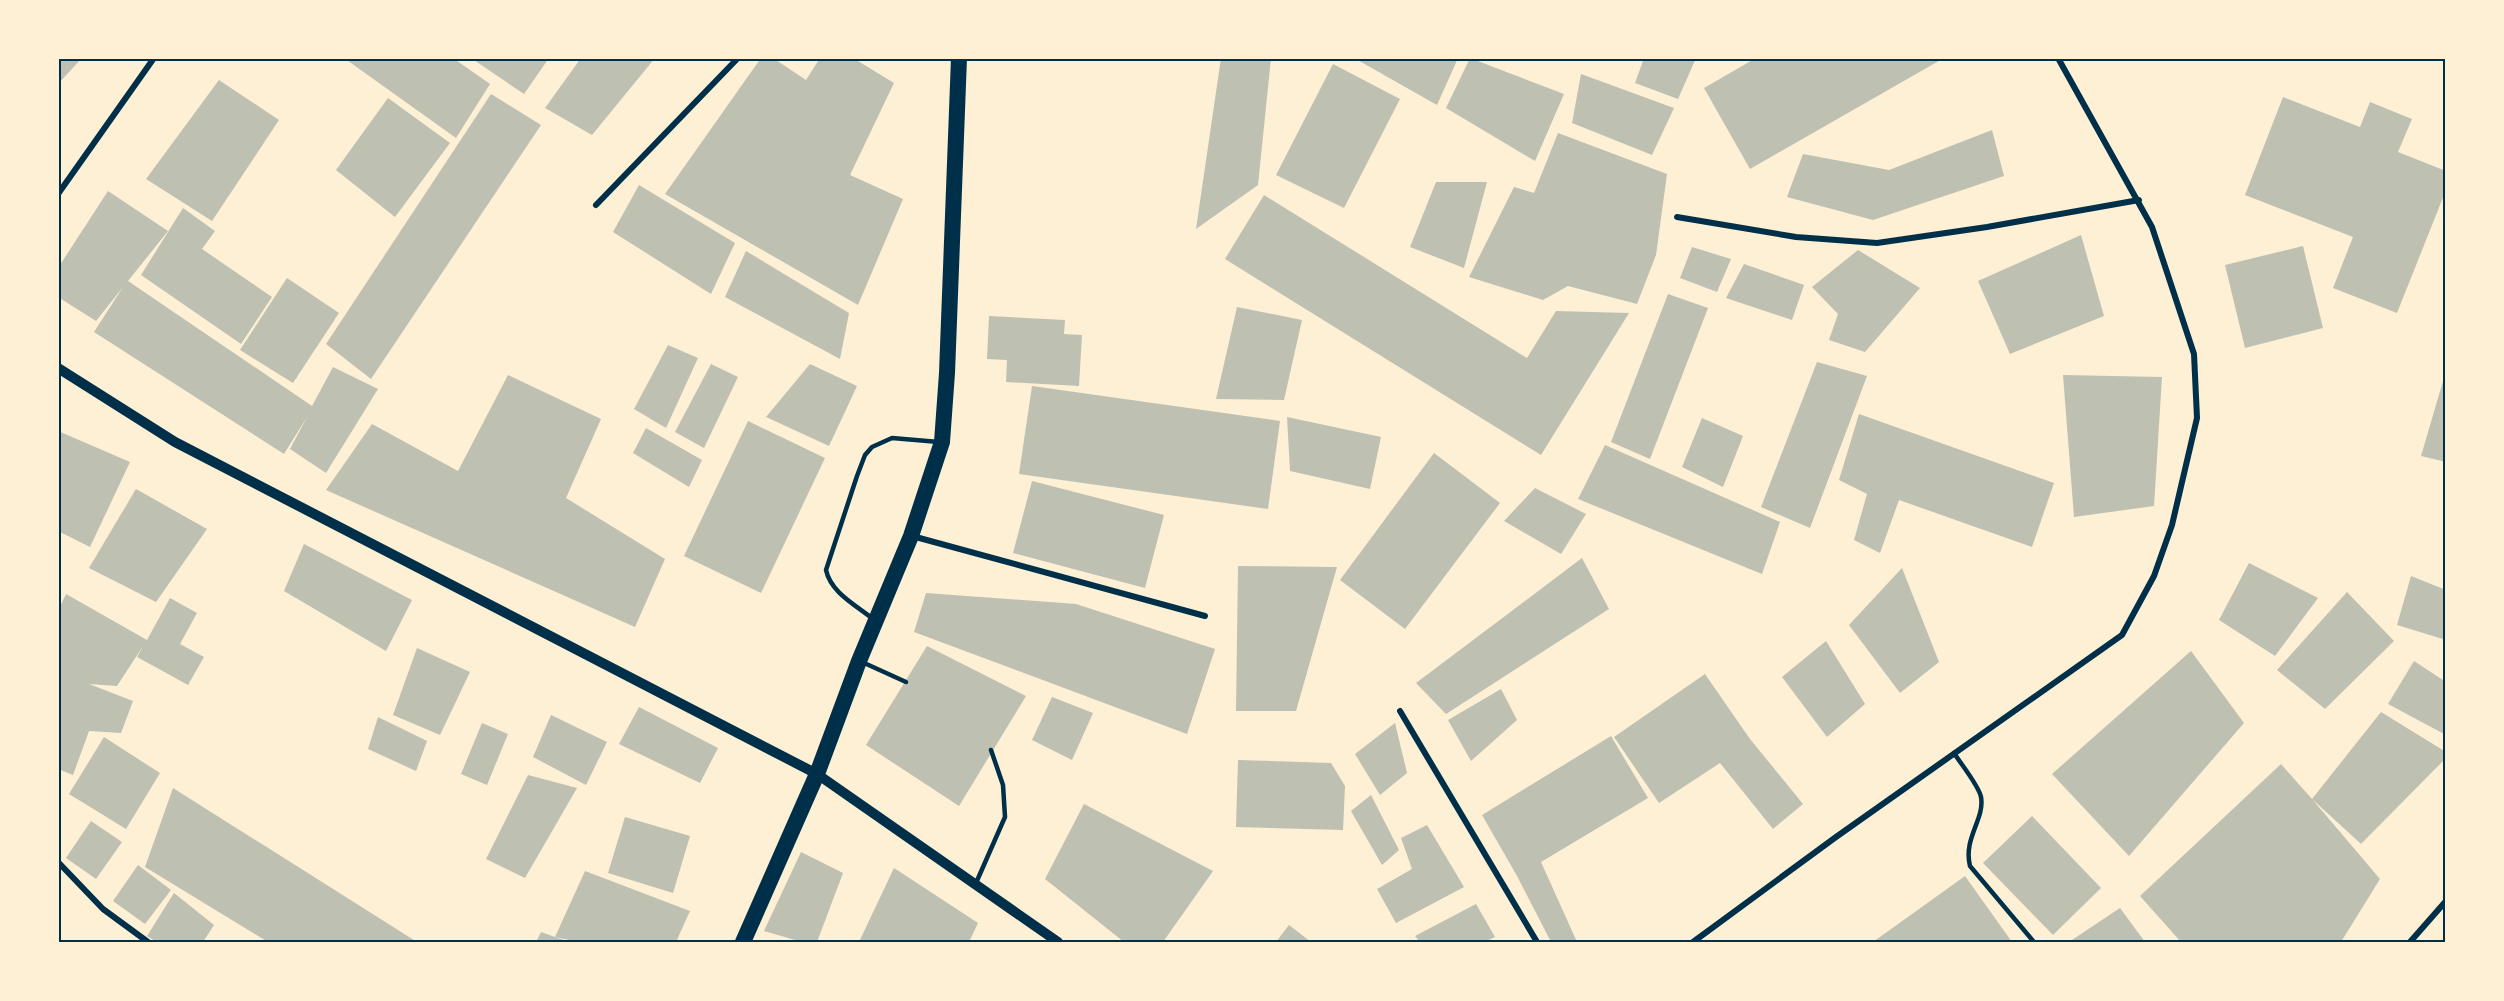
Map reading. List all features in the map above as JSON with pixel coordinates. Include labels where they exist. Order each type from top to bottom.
[{"type":"highway","points":[[743,942],[818,774],[859,661],[911,536],[942,442],[947,372],[958,58]]},
{"type":"street","points":[[58,194],[154,58]]},
{"type":"street","points":[[596,205],[738,58]]},
{"type":"street","points":[[1693,942],[1836,837],[2121,635],[2154,576],[2172,525],[2197,418],[2194,354],[2152,227],[2058,58]]},
{"type":"street","points":[[1677,217],[1796,237],[1877,243],[1987,228],[2139,200]]},
{"type":"street","points":[[58,368],[175,442],[818,774],[1058,942]]},
{"type":"street","points":[[911,536],[1205,616]]},
{"type":"street","points":[[1400,711],[1537,942]]},
{"type":"street","points":[[58,862],[103,909],[148,942]]},
{"type":"street","points":[[2410,942],[2445,902]]},
{"type":"lane","points":[[876,621],[839,593],[828,581],[826,570],[856,476],[865,455],[881,442],[892,438],[942,442]]},
{"type":"lane","points":[[859,661],[906,682]]},
{"type":"lane","points":[[975,885],[1005,818],[1003,785],[991,750]]},
{"type":"lane","points":[[1954,753],[1981,795],[1981,804],[1967,849],[1970,866],[2034,942]]},
{"type":"building","points":[[58,58],[82,58],[58,84]]},
{"type":"building","points":[[344,58],[453,58],[490,84],[456,138]]},
{"type":"building","points":[[471,58],[549,58],[524,94]]},
{"type":"building","points":[[581,58],[655,58],[592,135],[545,108]]},
{"type":"building","points":[[761,58],[773,58],[806,80],[820,58],[853,58],[894,83],[850,175],[903,199],[858,305],[665,194]]},
{"type":"building","points":[[1221,58],[1271,58],[1258,185],[1196,229]]},
{"type":"building","points":[[1354,58],[1458,58],[1437,105]]},
{"type":"building","points":[[1470,58],[1564,94],[1535,161],[1446,108]]},
{"type":"building","points":[[1644,58],[1696,58],[1678,99],[1635,83]]},
{"type":"building","points":[[1756,58],[1944,58],[1750,169],[1704,88]]},
{"type":"building","points":[[1333,64],[1400,99],[1344,208],[1276,175]]},
{"type":"building","points":[[1581,74],[1674,108],[1652,155],[1572,123]]},
{"type":"building","points":[[219,80],[279,120],[212,221],[146,179]]},
{"type":"building","points":[[491,94],[541,125],[371,379],[326,344]]},
{"type":"building","points":[[2283,97],[2360,127],[2370,102],[2412,119],[2398,152],[2446,171],[2446,190],[2397,313],[2333,288],[2353,237],[2245,195]]},
{"type":"building","points":[[388,98],[450,143],[395,217],[336,170]]},
{"type":"building","points":[[1992,130],[2004,176],[1873,220],[1787,197],[1803,154],[1889,170]]},
{"type":"building","points":[[1558,133],[1667,174],[1656,255],[1637,304],[1568,286],[1543,300],[1469,277],[1514,187],[1534,193]]},
{"type":"building","points":[[1436,182],[1487,182],[1464,268],[1410,247]]},
{"type":"building","points":[[639,185],[735,243],[711,294],[613,232]]},
{"type":"building","points":[[108,191],[168,231],[128,281],[312,406],[333,367],[378,389],[326,473],[290,449],[307,417],[284,454],[94,332],[123,287],[96,321],[58,297],[58,268]]},
{"type":"building","points":[[1264,195],[1527,358],[1556,311],[1629,313],[1541,455],[1225,259]]},
{"type":"building","points":[[183,208],[215,231],[202,249],[272,297],[241,344],[141,275]]},
{"type":"building","points":[[2081,235],[2104,316],[2010,354],[1978,281]]},
{"type":"building","points":[[2303,246],[2323,328],[2245,348],[2225,265]]},
{"type":"building","points":[[1692,247],[1731,259],[1717,292],[1680,278]]},
{"type":"building","points":[[1858,250],[1920,288],[1865,352],[1829,340],[1838,314],[1812,287]]},
{"type":"building","points":[[746,251],[849,313],[840,359],[725,297]]},
{"type":"building","points":[[1744,264],[1804,285],[1792,320],[1726,298]]},
{"type":"building","points":[[287,278],[339,313],[293,383],[240,350]]},
{"type":"building","points":[[1668,294],[1708,308],[1650,459],[1611,442]]},
{"type":"building","points":[[1237,307],[1302,320],[1284,400],[1216,399]]},
{"type":"building","points":[[989,316],[1065,320],[1064,334],[1082,335],[1079,386],[1006,382],[1007,360],[987,359]]},
{"type":"building","points":[[668,345],[698,358],[666,428],[634,409]]},
{"type":"building","points":[[1817,362],[1867,376],[1810,528],[1761,507]]},
{"type":"building","points":[[711,364],[738,377],[704,448],[675,432]]},
{"type":"building","points":[[810,364],[857,386],[829,446],[766,417]]},
{"type":"building","points":[[2446,371],[2446,462],[2421,456]]},
{"type":"building","points":[[508,375],[601,419],[566,498],[665,559],[635,627],[326,490],[372,424],[458,471]]},
{"type":"building","points":[[2063,375],[2162,377],[2154,506],[2074,517]]},
{"type":"building","points":[[1032,386],[1280,421],[1268,509],[1019,474]]},
{"type":"building","points":[[1859,414],[2054,483],[2032,547],[1899,500],[1880,553],[1854,540],[1867,494],[1839,480]]},
{"type":"building","points":[[1287,417],[1381,437],[1370,489],[1290,471]]},
{"type":"building","points":[[1702,418],[1743,436],[1723,487],[1682,467]]},
{"type":"building","points":[[748,421],[825,458],[761,593],[684,556]]},
{"type":"building","points":[[646,428],[702,460],[689,487],[633,453]]},
{"type":"building","points":[[58,431],[130,462],[90,547],[58,531]]},
{"type":"building","points":[[1605,445],[1780,522],[1762,574],[1578,499]]},
{"type":"building","points":[[1434,453],[1500,503],[1405,629],[1340,580]]},
{"type":"building","points":[[1032,481],[1164,515],[1145,588],[1013,553]]},
{"type":"building","points":[[1535,488],[1586,514],[1561,554],[1504,521]]},
{"type":"building","points":[[136,489],[207,529],[156,602],[89,568]]},
{"type":"building","points":[[304,544],[412,600],[386,651],[284,591]]},
{"type":"building","points":[[1582,558],[1609,609],[1446,714],[1416,683]]},
{"type":"building","points":[[2249,563],[2318,598],[2275,656],[2219,620]]},
{"type":"building","points":[[1238,566],[1337,567],[1296,711],[1236,711]]},
{"type":"building","points":[[1902,568],[1939,662],[1900,693],[1849,625]]},
{"type":"building","points":[[2411,576],[2446,590],[2446,640],[2397,625]]},
{"type":"building","points":[[2347,592],[2394,641],[2325,709],[2277,670]]},
{"type":"building","points":[[926,593],[1076,604],[1215,649],[1187,734],[914,632]]},
{"type":"building","points":[[66,594],[147,640],[170,598],[197,613],[180,644],[204,657],[188,685],[137,657],[143,646],[117,686],[89,684],[133,701],[121,733],[89,731],[73,775],[58,769],[58,611]]},
{"type":"building","points":[[1826,641],[1865,704],[1827,737],[1782,677]]},
{"type":"building","points":[[927,646],[1026,696],[959,806],[866,745]]},
{"type":"building","points":[[417,648],[470,672],[440,735],[393,715]]},
{"type":"building","points":[[2191,651],[2244,723],[2129,856],[2052,774]]},
{"type":"building","points":[[2414,661],[2446,682],[2446,735],[2388,704]]},
{"type":"building","points":[[1705,674],[1750,739],[1803,804],[1773,829],[1720,763],[1659,803],[1614,737]]},
{"type":"building","points":[[1501,689],[1517,720],[1471,761],[1448,720]]},
{"type":"building","points":[[1052,697],[1093,713],[1072,760],[1032,740]]},
{"type":"building","points":[[639,707],[718,748],[700,783],[619,744]]},
{"type":"building","points":[[2381,712],[2446,752],[2446,758],[2361,844],[2312,799]]},
{"type":"building","points":[[551,715],[607,742],[586,785],[533,757]]},
{"type":"building","points":[[378,717],[427,741],[416,771],[368,749]]},
{"type":"building","points":[[482,723],[508,734],[487,785],[461,774]]},
{"type":"building","points":[[1395,723],[1407,773],[1380,795],[1355,754]]},
{"type":"building","points":[[1611,736],[1648,798],[1541,862],[1577,942],[1551,942],[1482,815]]},
{"type":"building","points":[[104,737],[160,773],[126,829],[69,794]]},
{"type":"building","points":[[1238,760],[1331,763],[1345,786],[1343,830],[1236,827]]},
{"type":"building","points":[[2281,764],[2380,879],[2341,942],[2181,942],[2140,896]]},
{"type":"building","points":[[528,775],[577,788],[525,878],[486,859]]},
{"type":"building","points":[[173,788],[417,942],[268,942],[145,867]]},
{"type":"building","points":[[1371,795],[1399,850],[1382,865],[1351,811]]},
{"type":"building","points":[[1084,804],[1213,871],[1163,942],[1124,942],[1045,879]]},
{"type":"building","points":[[2032,816],[2101,888],[2053,935],[1983,863]]},
{"type":"building","points":[[625,817],[690,836],[673,893],[608,873]]},
{"type":"building","points":[[91,821],[122,842],[96,879],[66,858]]},
{"type":"building","points":[[1427,825],[1464,887],[1396,923],[1377,889],[1412,869],[1401,838]]},
{"type":"building","points":[[801,852],[843,873],[817,942],[802,942],[764,931]]},
{"type":"building","points":[[138,865],[171,890],[145,924],[113,901]]},
{"type":"building","points":[[894,868],[978,923],[969,942],[859,942]]},
{"type":"building","points":[[585,871],[690,911],[676,942],[579,942],[555,937]]},
{"type":"building","points":[[1965,876],[2012,942],[1873,942]]},
{"type":"building","points":[[174,893],[214,925],[203,942],[157,942],[147,936]]},
{"type":"building","points":[[1476,904],[1495,937],[1484,942],[1420,942],[1415,936]]},
{"type":"building","points":[[2120,908],[2145,942],[2069,942]]},
{"type":"building","points":[[1289,925],[1311,942],[1276,942]]},
{"type":"building","points":[[541,932],[555,937],[570,942],[536,942]]}]
